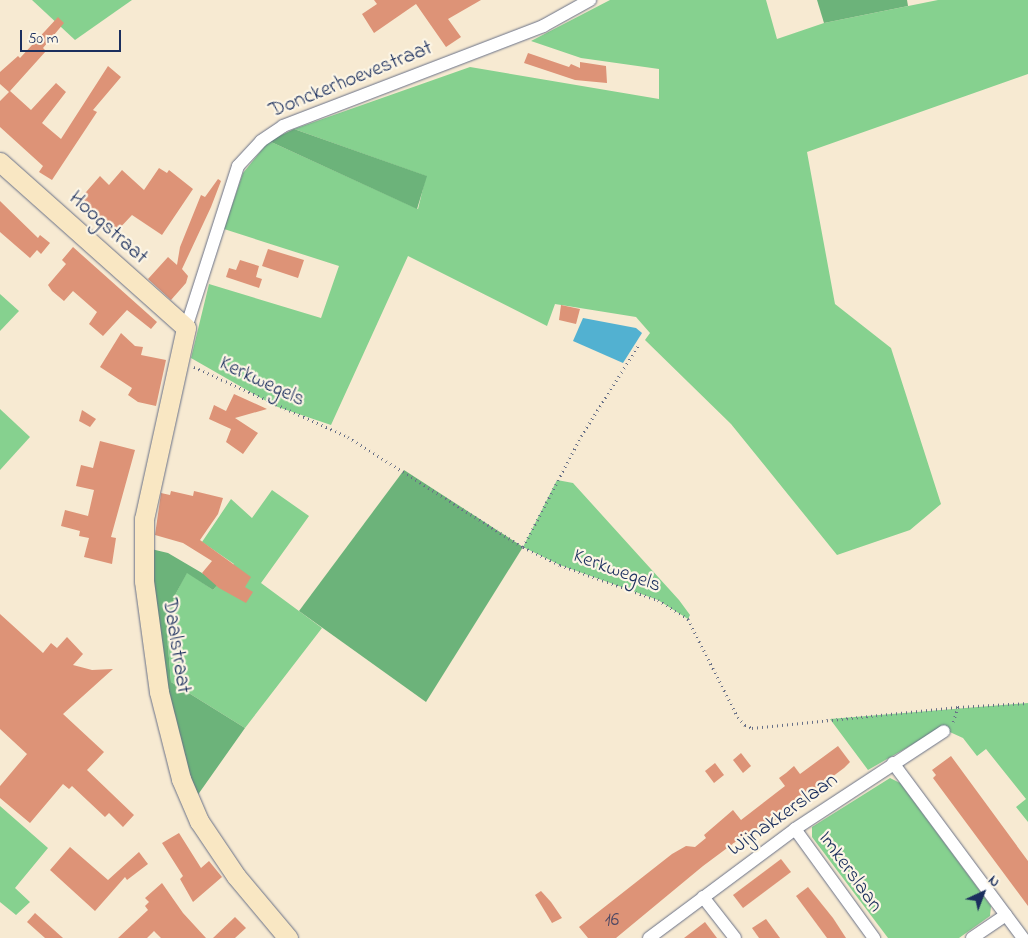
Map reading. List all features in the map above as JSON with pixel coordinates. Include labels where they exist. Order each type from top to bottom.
[{"type":"street","name":"Donckerhoevestraat","points":[[186,328],[238,166],[261,141],[283,126],[542,26],[590,0]]},
{"type":"street","name":"Hoogstraat","points":[[0,162],[186,328]]},
{"type":"street","name":"Daalstraat","points":[[186,328],[144,519],[142,552],[159,692],[181,779],[198,821],[236,876],[288,938]]},
{"type":"street","name":"Wijnakkerslaan","points":[[649,938],[795,829],[944,731]]},
{"type":"street","points":[[893,763],[1023,938]]},
{"type":"street","name":"Imkerslaan","points":[[795,829],[874,938]]},
{"type":"street","points":[[703,897],[735,938]]},
{"type":"street","points":[[972,938],[1006,915]]},
{"type":"path","points":[[523,547],[594,414],[638,346]]},
{"type":"path","name":"Kerkwegels","points":[[179,360],[348,437],[523,547],[560,565],[658,600],[688,619],[738,718],[752,728],[958,707],[1028,703]]},
{"type":"green space","points":[[32,0],[132,0],[75,40]]},
{"type":"green space","points":[[610,0],[766,0],[777,39],[824,23],[938,0],[1028,0],[1028,74],[807,152],[835,304],[891,348],[941,504],[910,530],[837,555],[731,424],[645,340],[650,333],[636,317],[555,304],[547,326],[408,256],[331,425],[275,406],[191,358],[209,284],[321,318],[339,266],[224,229],[243,173],[269,141],[418,209],[426,176],[294,129],[470,67],[659,99],[659,69],[581,58],[531,41]]},
{"type":"green space","points":[[817,0],[907,0],[908,6],[824,23]]},
{"type":"green space","points":[[294,129],[427,176],[417,209],[269,141]]},
{"type":"green space","points":[[0,294],[19,311],[0,331]]},
{"type":"green space","points":[[0,409],[30,437],[0,470]]},
{"type":"green space","points":[[404,470],[523,547],[426,702],[299,611]]},
{"type":"green space","points":[[557,480],[573,483],[679,600],[690,615],[688,619],[658,600],[560,565],[523,547]]},
{"type":"green space","points":[[272,490],[309,516],[261,583],[322,628],[245,728],[171,682],[167,635],[174,597],[187,572],[213,590],[234,564],[202,542],[231,499],[252,518]]},
{"type":"green space","points":[[151,549],[168,553],[219,583],[213,590],[187,573],[174,597],[167,635],[171,682],[245,728],[197,796],[171,716],[158,644]]},
{"type":"green space","points":[[1028,703],[1028,822],[1016,807],[1026,799],[986,749],[977,756],[963,738],[941,728],[868,770],[830,719]]},
{"type":"green space","points":[[890,778],[900,783],[991,906],[990,916],[959,938],[888,938],[812,837],[812,827]]},
{"type":"green space","points":[[0,806],[48,848],[15,888],[30,902],[16,915],[0,902]]},
{"type":"water","points":[[583,318],[636,328],[642,333],[623,363],[573,341]]},
{"type":"building","points":[[374,0],[481,0],[448,19],[461,37],[446,47],[416,4],[374,33],[362,14],[377,4]]},
{"type":"building","points":[[58,17],[64,23],[43,48],[46,51],[10,91],[31,110],[56,83],[66,92],[42,123],[61,139],[108,66],[121,77],[93,110],[97,112],[52,180],[39,172],[43,166],[0,127],[0,101],[9,92],[0,84],[0,72],[18,56],[20,58]]},
{"type":"building","points":[[528,53],[569,67],[571,64],[580,68],[580,62],[606,66],[607,83],[575,80],[524,63]]},
{"type":"building","points":[[159,168],[167,173],[169,170],[193,189],[162,235],[132,215],[116,232],[80,199],[100,176],[109,185],[122,170],[144,190]]},
{"type":"building","points":[[218,179],[221,181],[211,207],[182,269],[188,276],[186,283],[171,300],[148,279],[168,257],[177,265],[180,247],[201,195],[205,197]]},
{"type":"building","points":[[0,201],[38,238],[40,235],[50,243],[41,254],[37,250],[30,258],[0,232]]},
{"type":"building","points":[[73,247],[157,322],[151,329],[127,310],[103,336],[89,324],[97,312],[73,291],[64,301],[52,291],[48,285],[66,264],[62,260]]},
{"type":"building","points":[[268,249],[304,260],[298,278],[262,266]]},
{"type":"building","points":[[240,260],[259,266],[256,277],[262,279],[259,288],[226,277],[229,268],[236,270]]},
{"type":"building","points":[[561,305],[580,309],[576,324],[559,320]]},
{"type":"building","points":[[121,333],[135,346],[143,347],[141,355],[166,360],[156,406],[138,402],[128,395],[132,388],[100,367]]},
{"type":"building","points":[[234,394],[267,409],[235,418],[258,433],[243,454],[226,442],[231,429],[209,419],[214,405],[226,411]]},
{"type":"building","points":[[82,410],[96,419],[90,427],[79,421]]},
{"type":"building","points":[[100,441],[135,450],[111,537],[116,538],[112,564],[84,557],[89,538],[79,536],[80,531],[61,526],[65,510],[88,516],[94,490],[76,486],[81,465],[93,468]]},
{"type":"building","points":[[171,491],[193,496],[194,491],[223,498],[218,514],[200,540],[251,577],[245,587],[253,592],[246,603],[219,588],[202,573],[212,561],[183,543],[155,535],[161,493],[170,495]]},
{"type":"building","points":[[0,614],[43,653],[51,643],[57,648],[67,637],[83,654],[73,665],[92,670],[113,669],[63,714],[104,752],[87,770],[134,815],[123,827],[109,813],[105,817],[72,786],[69,789],[63,784],[30,823],[0,798],[0,786],[27,754],[0,729]]},
{"type":"building","points":[[838,746],[850,762],[844,768],[767,826],[750,831],[703,866],[616,938],[588,938],[579,927],[672,854],[686,846],[695,847],[706,838],[704,835],[733,810],[741,820],[785,786],[779,778],[794,766],[800,774]]},
{"type":"building","points":[[741,753],[751,766],[743,773],[733,760]]},
{"type":"building","points":[[951,756],[1028,861],[1028,906],[933,778],[936,775],[932,770]]},
{"type":"building","points":[[715,763],[724,775],[714,783],[705,771]]},
{"type":"building","points":[[179,833],[201,868],[209,861],[222,877],[193,902],[180,879],[183,876],[162,843]]},
{"type":"building","points":[[70,847],[108,880],[139,852],[148,864],[127,880],[125,877],[95,911],[50,870]]},
{"type":"building","points":[[781,859],[791,872],[743,908],[733,895]]},
{"type":"building","points":[[162,883],[183,913],[206,938],[161,938],[154,931],[147,938],[118,938],[148,910],[145,906],[149,902],[145,898]]},
{"type":"building","points":[[808,887],[833,918],[846,938],[827,938],[796,896]]},
{"type":"building","points":[[541,891],[562,918],[552,923],[535,895]]},
{"type":"building","points":[[35,913],[63,938],[45,938],[27,922]]},
{"type":"building","points":[[235,917],[246,928],[235,938],[213,938]]},
{"type":"building","points":[[766,919],[780,938],[759,938],[752,928]]},
{"type":"building","points":[[705,922],[717,938],[684,938]]}]
